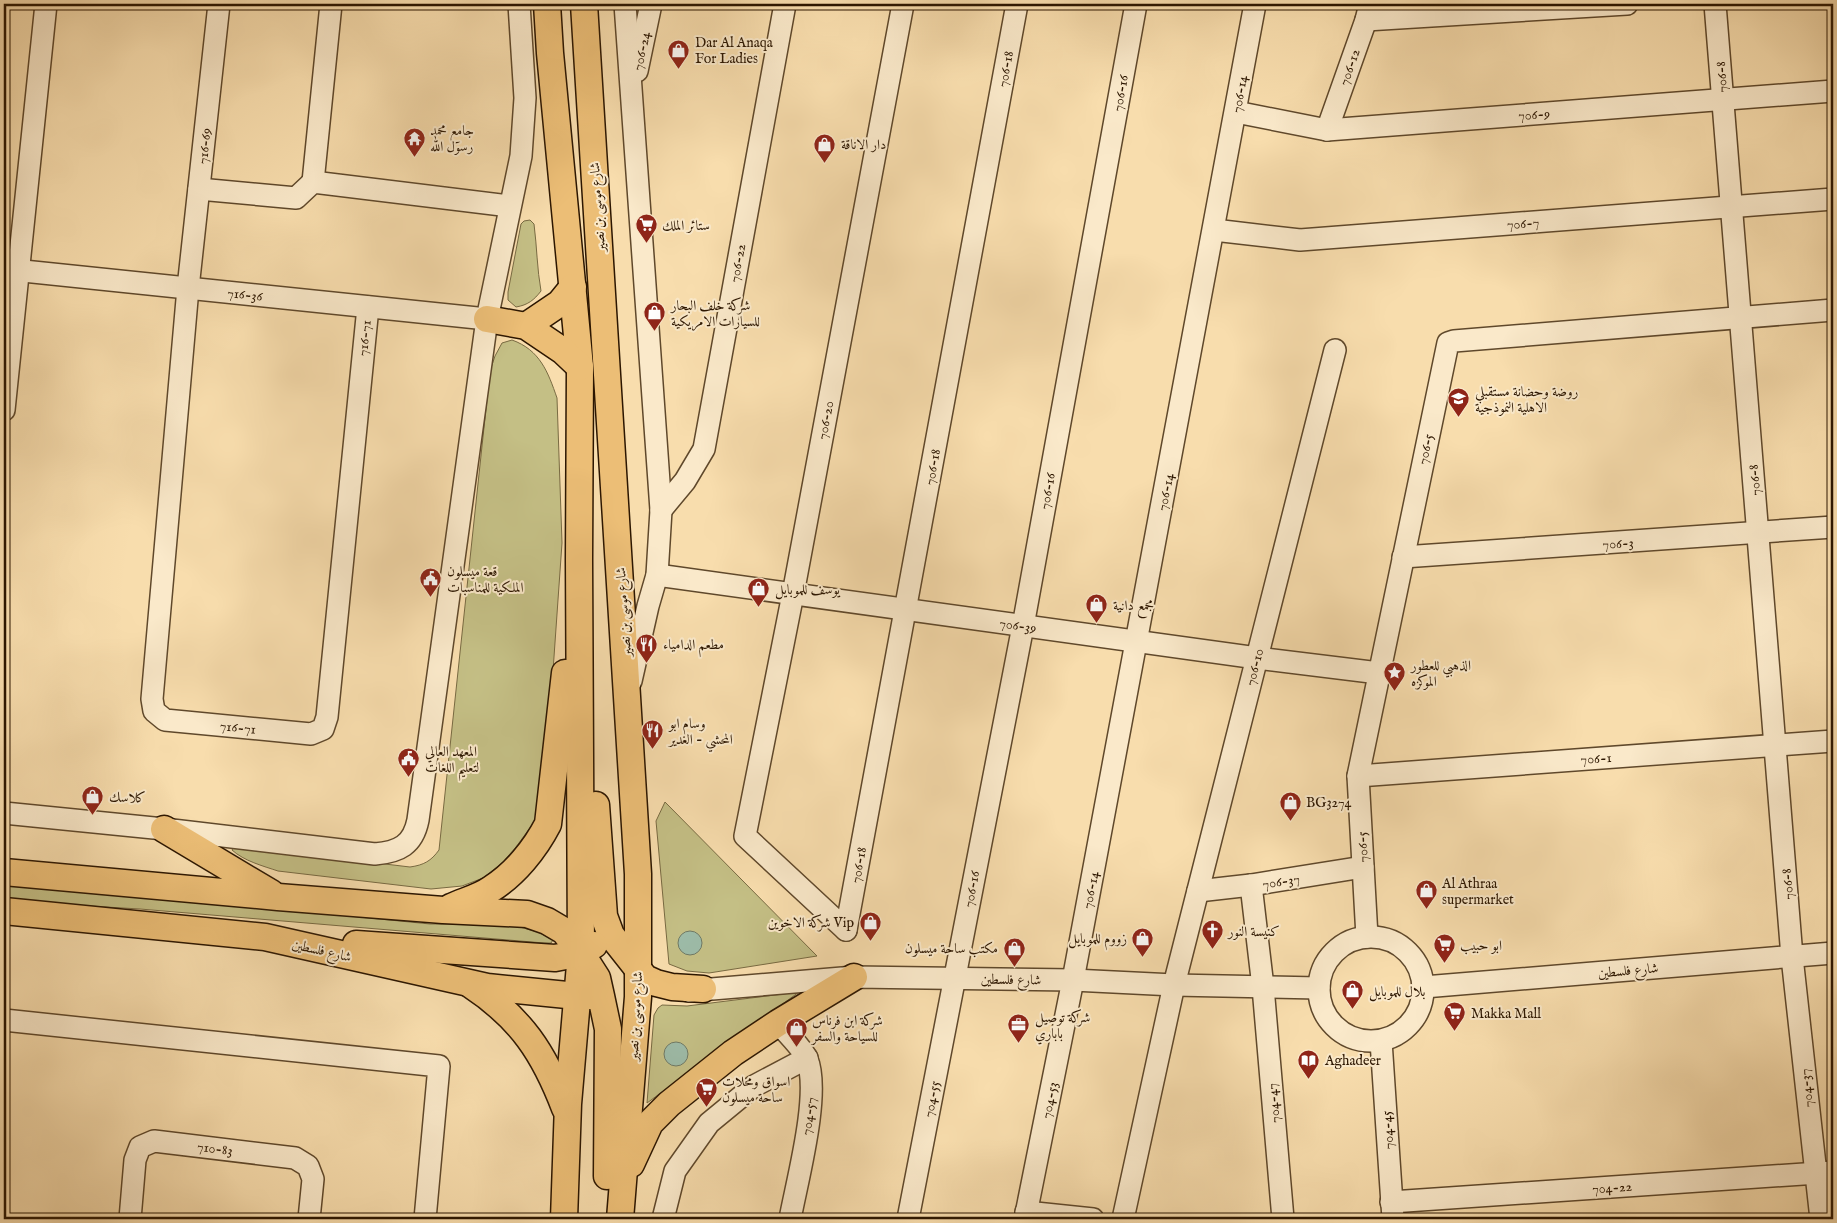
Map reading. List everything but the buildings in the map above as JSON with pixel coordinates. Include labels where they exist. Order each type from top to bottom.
[{"type":"main road","points":[[547,4],[580,367],[581,953],[589,996],[608,1029],[607,1219]]},
{"type":"main road","name":"شارع موسى بن نصير","points":[[584,4],[638,874],[638,997],[620,1219]]},
{"type":"main road","points":[[526,326],[560,302],[573,287]]},
{"type":"main road","points":[[487,319],[526,326],[563,351],[580,367]]},
{"type":"main road","points":[[443,910],[490,890],[505,879],[535,846],[548,824],[579,560]]},
{"type":"main road","points":[[579,560],[604,916],[611,935],[645,978],[656,984],[703,989]]},
{"type":"main road","points":[[164,829],[278,897]]},
{"type":"main road","points":[[4,872],[278,897],[443,910],[527,914],[548,920],[564,932],[581,953]]},
{"type":"main road","points":[[265,937],[555,958],[581,953],[611,935],[628,906],[638,874]]},
{"type":"main road","name":"شارع فلسطين","points":[[4,912],[265,937],[487,987],[589,996],[638,997]]},
{"type":"main road","points":[[622,1185],[650,1123],[669,1104],[733,1053],[854,977]]},
{"type":"main road","points":[[466,982],[500,1006],[530,1039],[549,1071],[568,1114]]},
{"type":"main road","points":[[564,1219],[568,1114],[589,996]]},
{"type":"street","points":[[4,410],[11,270],[46,4]]},
{"type":"street","name":"716-69","points":[[188,288],[220,4]]},
{"type":"street","points":[[199,189],[296,198],[314,182],[331,4]]},
{"type":"street","points":[[4,813],[164,829],[375,854],[394,852],[409,841],[416,831],[487,319],[521,156],[525,98],[519,4]]},
{"type":"street","points":[[625,4],[661,510],[657,575],[628,695]]},
{"type":"street","name":"706-24","points":[[631,98],[650,4]]},
{"type":"street","name":"706-22","points":[[661,510],[685,482],[704,449],[785,4]]},
{"type":"street","name":"706-20","points":[[846,930],[745,836],[793,594],[903,4]]},
{"type":"street","name":"706-18","points":[[846,930],[1017,4]]},
{"type":"street","name":"706-16","points":[[954,978],[1022,626],[1136,4]]},
{"type":"street","name":"706-14","points":[[1073,980],[1255,4]]},
{"type":"street","points":[[1368,12],[1627,4]]},
{"type":"street","name":"706-8","points":[[1715,4],[1792,957]]},
{"type":"street","name":"706-12","points":[[1327,130],[1368,12]]},
{"type":"street","name":"706-9","points":[[1236,112],[1327,130],[1833,91]]},
{"type":"street","points":[[314,182],[510,206]]},
{"type":"street","name":"706-7","points":[[1214,230],[1300,240],[1833,199]]},
{"type":"street","name":"716-36","points":[[11,270],[487,319]]},
{"type":"street","name":"716-71","points":[[188,288],[152,699],[154,711],[165,720],[311,734],[323,729],[327,717],[368,306]]},
{"type":"street","name":"706-5","points":[[1367,936],[1358,776],[1448,343],[1833,310]]},
{"type":"street","name":"706-10","points":[[1123,1219],[1174,985],[1335,350]]},
{"type":"street","name":"706-3","points":[[1403,557],[1833,527]]},
{"type":"street","name":"706-39","points":[[657,575],[1137,642],[1379,673]]},
{"type":"street","name":"706-1","points":[[1358,776],[1833,740]]},
{"type":"street","name":"706-37","points":[[1198,891],[1251,886],[1363,867]]},
{"type":"street","name":"704-47","points":[[1251,886],[1263,987],[1283,1219]]},
{"type":"street","points":[[1367,936],[1382,937],[1396,942],[1408,951],[1417,962],[1424,987],[1422,1005],[1416,1018],[1406,1029],[1381,1041],[1360,1041],[1342,1033],[1327,1019],[1319,1000],[1319,980],[1325,964],[1336,950],[1350,941],[1367,936]]},
{"type":"street","name":"شارع فلسطين","points":[[1424,987],[1833,953]]},
{"type":"street","name":"704-37","points":[[1792,957],[1824,1173],[1821,1219]]},
{"type":"street","name":"شارع فلسطين","points":[[638,997],[703,989],[854,977],[1073,980],[1174,985],[1319,988]]},
{"type":"street","name":"704-55","points":[[908,1219],[954,978]]},
{"type":"street","name":"704-53","points":[[1025,1216],[1073,980]]},
{"type":"street","points":[[4,1020],[439,1066],[425,1219]]},
{"type":"street","name":"704-57","points":[[778,1023],[807,1058],[812,1087],[810,1113],[790,1219]]},
{"type":"street","name":"704-45","points":[[1381,1041],[1392,1211]]},
{"type":"street","points":[[663,1219],[676,1171],[710,1124],[754,1086],[807,1058]]},
{"type":"street","name":"710-83","points":[[130,1219],[135,1160],[140,1147],[154,1141],[295,1158],[308,1166],[313,1179],[309,1219]]},
{"type":"street","name":"704-22","points":[[1392,1211],[1824,1173]]},
{"type":"street","points":[[1025,1216],[1093,1219]]},
{"type":"shaded area","points":[[530,220],[534,224],[541,291],[530,302],[516,307],[508,300],[508,292],[521,224],[524,221]]},
{"type":"shaded area","points":[[512,340],[530,350],[542,363],[557,398],[562,543],[548,742],[542,790],[535,821],[502,863],[483,878],[462,886],[431,889],[278,871],[242,857],[232,850],[234,847],[410,867],[427,862],[439,850],[490,371],[502,343]]},
{"type":"shaded area","points":[[665,802],[817,956],[709,973],[687,971],[669,964],[656,821]]},
{"type":"shaded area","points":[[4,882],[430,924],[509,924],[538,932],[553,940],[551,943],[544,943],[140,909],[4,901]]},
{"type":"shaded area","points":[[690,931],[699,934],[702,943],[699,952],[690,955],[681,952],[678,943],[681,934]]},
{"type":"shaded area","points":[[799,992],[647,1103],[654,1015],[662,1005],[687,1006]]},
{"type":"shaded area","points":[[676,1042],[685,1045],[688,1054],[685,1063],[676,1066],[667,1063],[664,1054],[667,1045]]},
{"type":"place","name":"Dar Al Anaqa For Ladies","points":[[679,69]]},
{"type":"place","name":"جامع محمد رسول الله","points":[[414,157]]},
{"type":"place","name":"دار الاناقة","points":[[825,163]]},
{"type":"place","name":"ستائر الملك","points":[[646,244]]},
{"type":"place","name":"شركة خلف البحار للسيارات الامريكية","points":[[655,332]]},
{"type":"place","name":"روضة وحضانة مستقبلي الاهلية النموذجية","points":[[1459,418]]},
{"type":"place","name":"قعة ميسلون الملكية للمناسبات","points":[[431,598]]},
{"type":"place","name":"يوسف للموبايل","points":[[759,608]]},
{"type":"place","name":"مجمع دانية","points":[[1097,624]]},
{"type":"place","name":"مطعم الدامياء","points":[[647,663]]},
{"type":"place","name":"الذهبي للعطور الموكزه","points":[[1395,692]]},
{"type":"place","name":"وسام ابو المحشي - الغدير","points":[[653,750]]},
{"type":"place","name":"المعهد العالي لتعليم اللغات","points":[[409,778]]},
{"type":"place","name":"كلاسك","points":[[93,816]]},
{"type":"place","name":"BG3274","points":[[1290,821]]},
{"type":"place","name":"Al Athraa supermarket","points":[[1426,910]]},
{"type":"place","name":"شركة الاخوين Vip","points":[[870,941]]},
{"type":"place","name":"كنيسة النور","points":[[1212,950]]},
{"type":"place","name":"زووم للموبايل","points":[[1143,957]]},
{"type":"place","name":"ابو حبيب","points":[[1444,964]]},
{"type":"place","name":"مكتب ساحة ميسلون","points":[[1014,967]]},
{"type":"place","name":"بلال للموبايل","points":[[1353,1010]]},
{"type":"place","name":"Makka Mall","points":[[1455,1032]]},
{"type":"place","name":"شركة توصيل باباري","points":[[1019,1044]]},
{"type":"place","name":"شركة ابن فرناس للسياحة والسفر","points":[[796,1047]]},
{"type":"place","name":"Aghadeer","points":[[1309,1079]]},
{"type":"place","name":"اسواق ومحلات ساحة ميسلون","points":[[706,1108]]}]
